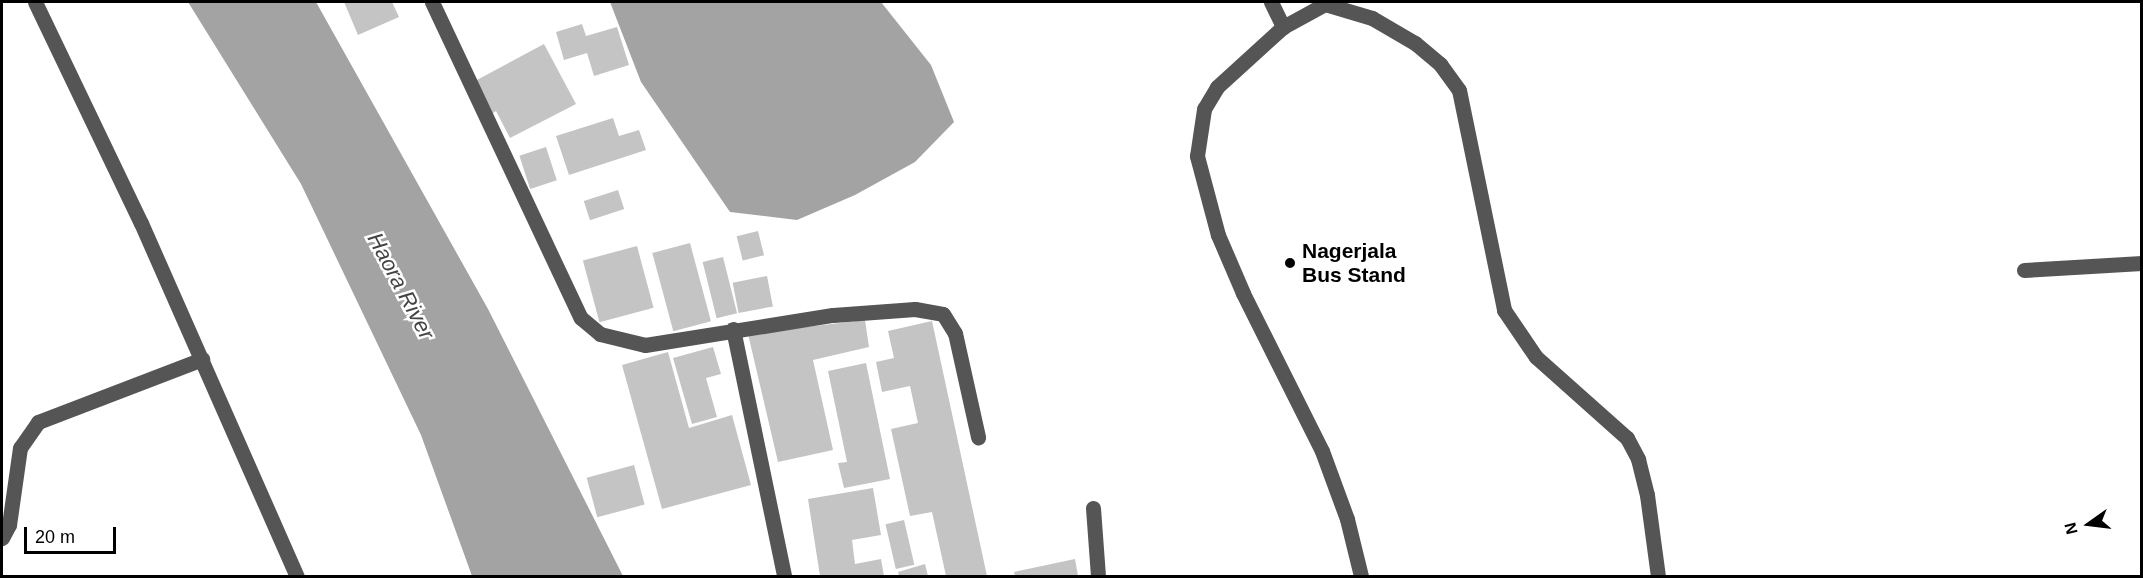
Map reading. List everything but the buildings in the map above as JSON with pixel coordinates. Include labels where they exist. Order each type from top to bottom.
[{"type":"street","points":[[35,2],[202,359],[297,576]]},
{"type":"street","points":[[432,2],[581,318],[617,341],[645,345],[833,315],[915,309],[943,314],[955,333],[978,437]]},
{"type":"street","points":[[1271,2],[1283,27]]},
{"type":"street","points":[[1361,576],[1347,519],[1322,451],[1242,293],[1218,235],[1197,156],[1204,109],[1217,87],[1283,27],[1325,3],[1372,18],[1415,43],[1440,64],[1459,90],[1504,310],[1536,357],[1627,438],[1638,459],[1647,495],[1658,576]]},
{"type":"street","points":[[2025,270],[2142,263]]},
{"type":"street","points":[[733,330],[784,576]]},
{"type":"street","points":[[2,538],[9,525],[20,448],[38,422],[202,359]]},
{"type":"street","points":[[1093,508],[1098,576]]},
{"type":"water","name":"Haora River","points":[[188,2],[316,2],[488,309],[623,576],[472,576],[421,435],[301,184]]},
{"type":"water","points":[[610,2],[881,2],[931,65],[954,122],[915,162],[855,195],[797,220],[730,212],[641,82]]},
{"type":"place","name":"Nagerjala Bus Stand","points":[[1290,263]]}]
